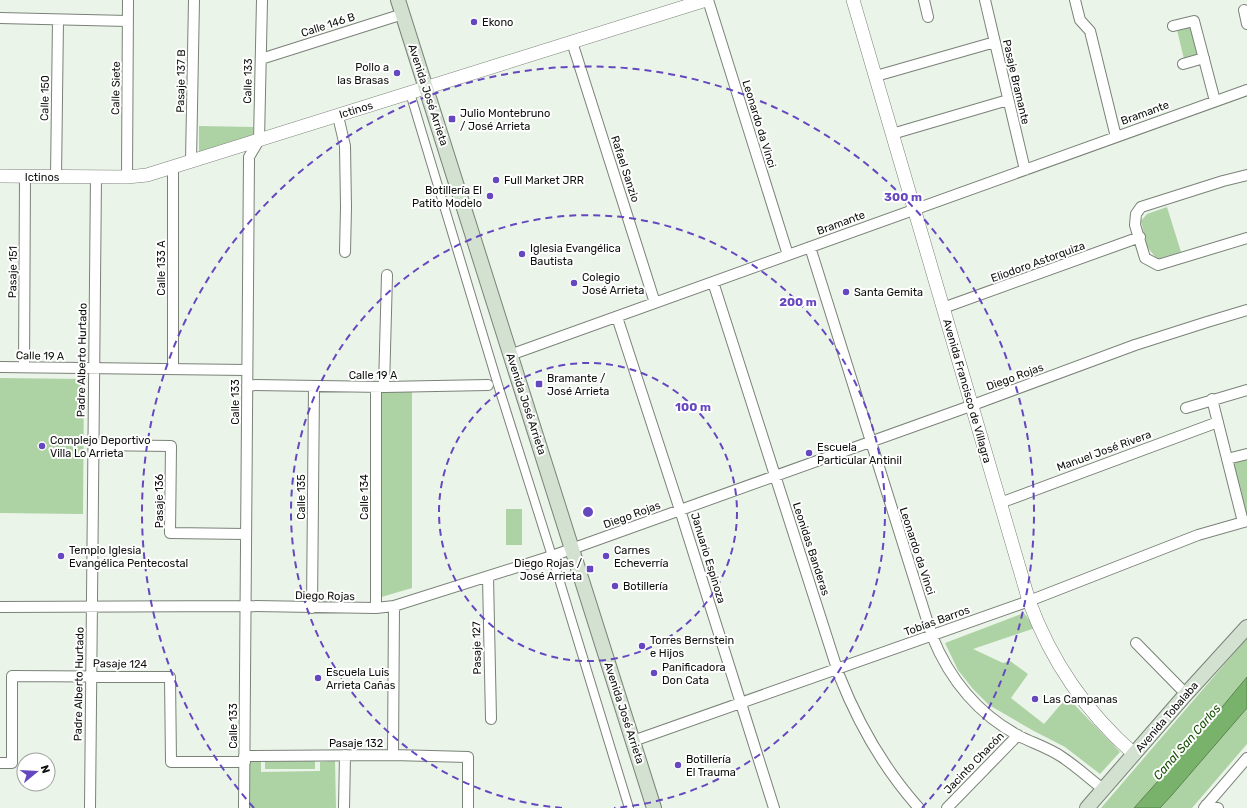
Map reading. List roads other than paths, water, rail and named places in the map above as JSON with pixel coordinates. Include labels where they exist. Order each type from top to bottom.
[{"type":"main road","name":"Avenida José Arrieta","points":[[398,0],[654,808]]},
{"type":"main road","name":"Avenida Tobalaba","points":[[1087,808],[1186,694],[1247,627]]},
{"type":"street","name":"Calle Siete","points":[[127,177],[128,0]]},
{"type":"street","name":"Pasaje 137 B","points":[[191,162],[194,0]]},
{"type":"street","name":"Calle 133","points":[[244,808],[249,157],[259,140],[262,0]]},
{"type":"street","name":"Ictinos","points":[[0,176],[127,177],[147,175],[707,0]]},
{"type":"street","name":"Leonardo da Vinci","points":[[707,0],[788,255]]},
{"type":"street","name":"Avenida Francisco de Villagra","points":[[854,0],[1028,601],[1049,649],[1075,691],[1100,722],[1134,754]]},
{"type":"street","points":[[924,0],[928,18]]},
{"type":"street","name":"Pasaje Bramante","points":[[985,0],[1025,170]]},
{"type":"street","points":[[1076,0],[1080,20],[1088,28],[1091,35],[1116,137]]},
{"type":"street","points":[[1244,10],[1247,24]]},
{"type":"street","name":"Calle 146 B","points":[[261,59],[403,14]]},
{"type":"street","points":[[0,18],[128,21]]},
{"type":"street","name":"Calle 150","points":[[56,177],[58,20]]},
{"type":"street","points":[[1173,26],[1194,20],[1215,101]]},
{"type":"street","name":"Rafael Sanzio","points":[[572,42],[655,303]]},
{"type":"street","points":[[876,76],[995,42]]},
{"type":"street","points":[[1183,64],[1204,58]]},
{"type":"street","name":"Bramante","points":[[510,355],[1247,90]]},
{"type":"street","points":[[410,93],[493,385],[552,556],[629,808]]},
{"type":"street","points":[[892,134],[1008,100]]},
{"type":"street","points":[[338,116],[345,146],[345,252]]},
{"type":"street","name":"Calle 133 A","points":[[173,167],[173,369]]},
{"type":"street","points":[[1247,175],[1141,207],[1136,214],[1136,225],[1145,258],[1158,265],[1247,238]]},
{"type":"street","name":"Pasaje 151","points":[[24,367],[25,176]]},
{"type":"street","name":"Padre Alberto Hurtado","points":[[90,808],[96,177]]},
{"type":"street","name":"Eliodoro Astorquiza","points":[[944,308],[1140,237]]},
{"type":"street","name":"Leonardo da Vinci","points":[[810,247],[870,442],[932,636],[939,653],[948,669],[967,695],[992,718],[1018,735],[1064,758],[1103,790]]},
{"type":"street","name":"Calle 134","points":[[376,608],[380,387],[387,275]]},
{"type":"street","name":"Leonidas Banderas","points":[[713,282],[837,670],[854,710],[874,748],[901,787],[919,808]]},
{"type":"street","name":"Diego Rojas","points":[[0,606],[246,606],[376,608],[394,606],[552,556],[972,406],[1158,337],[1247,310]]},
{"type":"street","name":"Januario Espinoza","points":[[617,316],[774,808]]},
{"type":"street","name":"Calle 19 A","points":[[0,367],[247,370]]},
{"type":"street","name":"Calle 19 A","points":[[247,384],[380,387],[493,385]]},
{"type":"street","name":"Calle 135","points":[[312,608],[314,386]]},
{"type":"street","points":[[1186,408],[1247,390]]},
{"type":"street","points":[[1212,400],[1245,522]]},
{"type":"street","name":"Manuel José Rivera","points":[[1000,503],[1218,422]]},
{"type":"street","name":"Pasaje 136","points":[[93,445],[171,446],[170,533],[246,534]]},
{"type":"street","points":[[1227,459],[1247,454]]},
{"type":"street","name":"Tobías Barros","points":[[633,741],[837,670],[1028,601],[1198,535],[1245,522]]},
{"type":"street","name":"Pasaje 127","points":[[488,577],[491,719]]},
{"type":"street","points":[[393,755],[394,606]]},
{"type":"street","points":[[1136,643],[1186,694]]},
{"type":"street","name":"Pasaje 124","points":[[0,763],[12,763],[12,676],[170,677]]},
{"type":"street","name":"Pasaje 132","points":[[170,677],[171,762],[345,755],[468,757],[468,808]]},
{"type":"street","name":"Jacinto Chacón","points":[[947,808],[1018,735]]},
{"type":"street","points":[[344,808],[345,755]]},
{"type":"street","points":[[1205,807],[1247,758]]},
{"type":"street","points":[[1205,807],[1218,808]]},
{"type":"place","name":"Ekono","points":[[474,22]]},
{"type":"place","name":"Pollo a las Brasas","points":[[397,73]]},
{"type":"place","name":"Julio Montebruno / José Arrieta","points":[[452,119]]},
{"type":"place","name":"Full Market JRR","points":[[496,180]]},
{"type":"place","name":"Botillería El Patito Modelo","points":[[490,196]]},
{"type":"place","name":"Iglesia Evangélica Bautista","points":[[522,254]]},
{"type":"place","name":"Colegio José Arrieta","points":[[574,283]]},
{"type":"place","name":"Santa Gemita","points":[[846,292]]},
{"type":"place","name":"Bramante / José Arrieta","points":[[539,384]]},
{"type":"place","name":"Complejo Deportivo Villa Lo Arrieta","points":[[42,446]]},
{"type":"place","name":"Escuela Particular Antinil","points":[[809,453]]},
{"type":"place","name":"Templo Iglesia Evangélica Pentecostal","points":[[61,556]]},
{"type":"place","name":"Carnes Echeverría","points":[[606,556]]},
{"type":"place","name":"Diego Rojas / José Arrieta","points":[[590,569]]},
{"type":"place","name":"Botillería","points":[[615,586]]},
{"type":"place","name":"Torres Bernstein e Hijos","points":[[642,646]]},
{"type":"place","name":"Panificadora Don Cata","points":[[654,673]]},
{"type":"place","name":"Escuela Luis Arrieta Cañas","points":[[318,678]]},
{"type":"place","name":"Las Campanas","points":[[1035,699]]},
{"type":"place","name":"Botillería El Trauma","points":[[678,765]]},
{"type":"water label","name":"Canal San Carlos","points":[[1187,742]]}]
